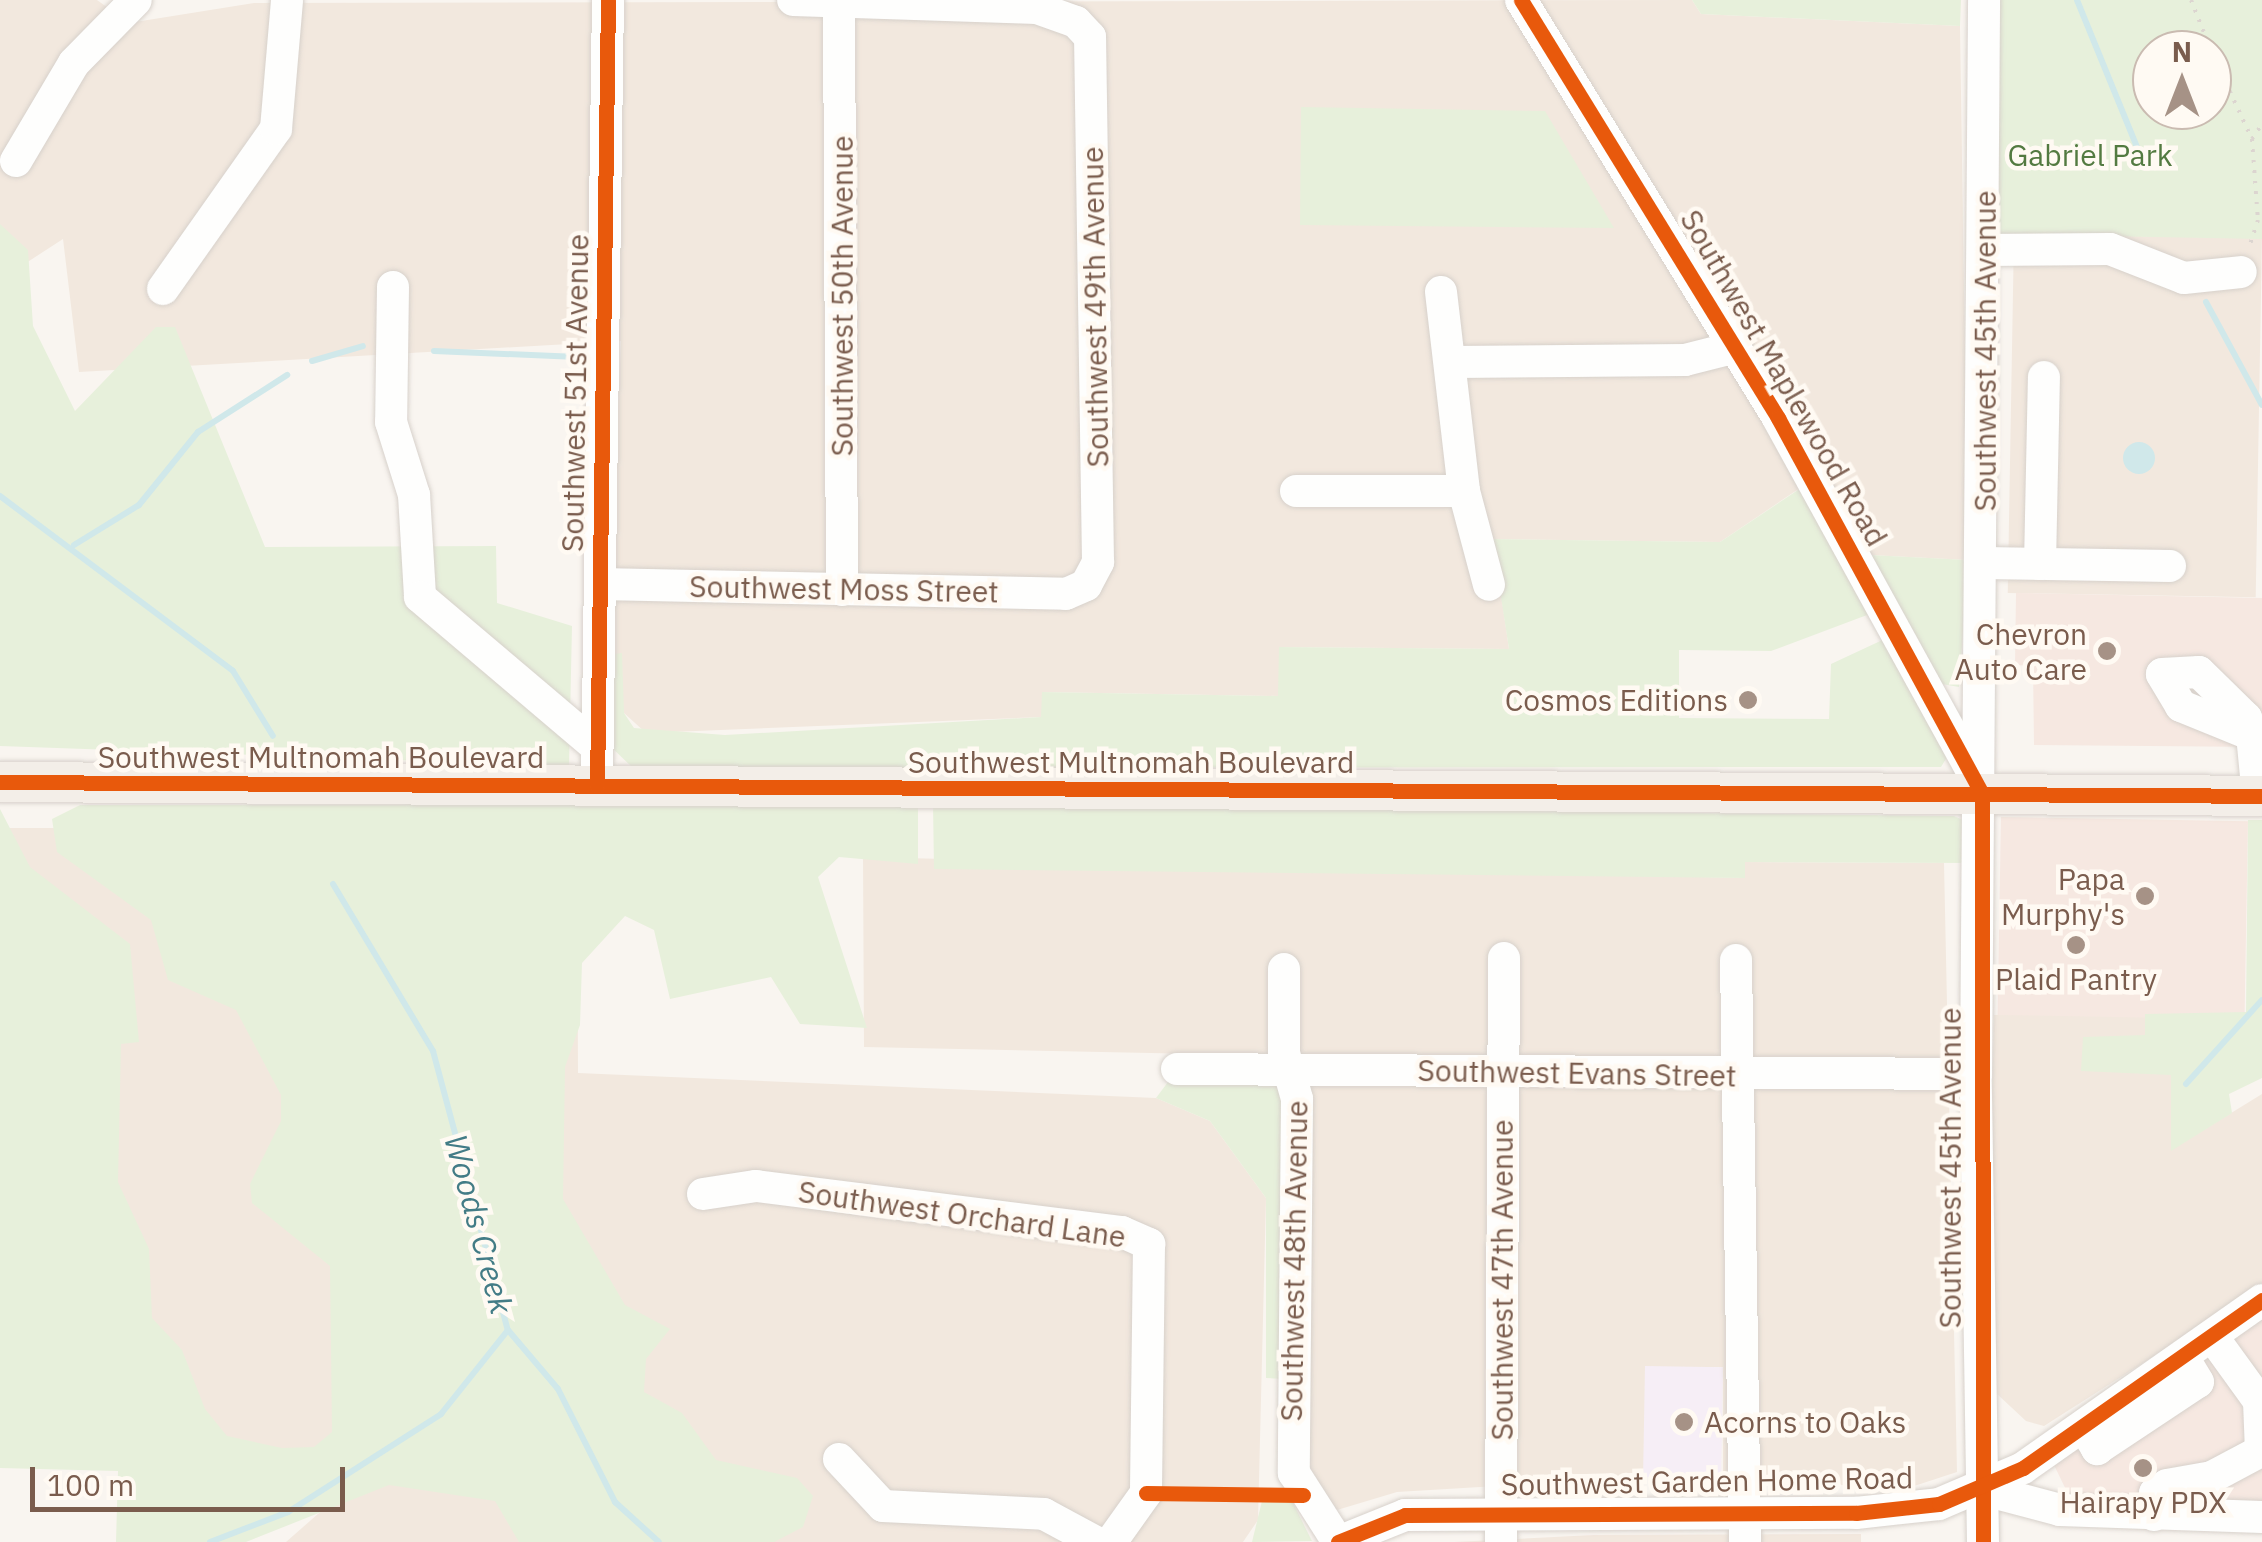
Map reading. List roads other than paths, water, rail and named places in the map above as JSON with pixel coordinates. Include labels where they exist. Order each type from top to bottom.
[{"type":"main road","name":"Southwest Multnomah Boulevard","points":[[0,782],[2260,796]]},
{"type":"street","points":[[16,161],[57,88],[136,0]]},
{"type":"street","points":[[57,88],[156,0]]},
{"type":"street","points":[[163,290],[276,129],[287,0]]},
{"type":"street","name":"Southwest 51st Avenue","points":[[597,786],[608,0]]},
{"type":"street","points":[[793,0],[839,2]]},
{"type":"street","name":"Southwest Maplewood Road","points":[[1521,0],[1736,347],[1935,692],[1982,793]]},
{"type":"street","name":"Southwest 45th Avenue","points":[[1982,1542],[1976,1074],[1985,680],[1984,0]]},
{"type":"street","name":"Southwest 49th Avenue","points":[[839,2],[1037,8],[1084,28],[1095,62],[1088,255],[1100,304],[1098,546],[1086,585]]},
{"type":"street","name":"Southwest 50th Avenue","points":[[839,2],[842,590]]},
{"type":"street","points":[[1984,250],[2110,249],[2184,278],[2241,272]]},
{"type":"street","points":[[393,287],[391,422],[414,495],[420,597],[596,746]]},
{"type":"street","points":[[1441,292],[1454,362],[1464,492],[1490,586]]},
{"type":"street","points":[[1454,362],[1685,360],[1736,347]]},
{"type":"street","points":[[2040,564],[2044,377]]},
{"type":"street","points":[[1296,491],[1464,492]]},
{"type":"street","points":[[1985,564],[2170,566]]},
{"type":"street","name":"Southwest Moss Street","points":[[600,584],[1066,594],[1086,585]]},
{"type":"street","points":[[1935,692],[1958,696],[1985,680]]},
{"type":"street","points":[[2252,734],[2260,796]]},
{"type":"street","name":"Southwest 47th Avenue","points":[[1501,1527],[1504,958]]},
{"type":"street","points":[[1736,960],[1745,1527]]},
{"type":"street","name":"Southwest 48th Avenue","points":[[1284,969],[1290,1071],[1294,1472],[1338,1542]]},
{"type":"street","name":"Southwest Evans Street","points":[[1178,1068],[1740,1077],[1976,1074]]},
{"type":"street","name":"Southwest Orchard Lane","points":[[704,1194],[756,1186],[1122,1232],[1150,1244],[1146,1493],[1111,1542]]},
{"type":"street","name":"Southwest Garden Home Road","points":[[1338,1542],[1388,1518],[1501,1527],[1745,1527],[1901,1510],[1980,1489],[2084,1428],[2262,1300]]},
{"type":"street","points":[[2154,1515],[2155,1493],[2167,1485],[2197,1483],[2261,1451],[2259,1400],[2212,1336]]},
{"type":"street","points":[[839,1458],[872,1498],[898,1510],[1056,1531],[1096,1542]]},
{"type":"street","points":[[1980,1489],[2046,1508],[2262,1517]]},
{"type":"water","points":[[2139,442],[2150,447],[2155,458],[2150,469],[2139,474],[2128,469],[2123,458],[2128,447]]},
{"type":"waterway","points":[[2077,0],[2144,164]]},
{"type":"waterway","points":[[2206,302],[2262,405]]},
{"type":"waterway","points":[[312,361],[363,346]]},
{"type":"waterway","points":[[434,351],[578,357]]},
{"type":"waterway","points":[[74,545],[139,505],[198,432],[287,375]]},
{"type":"waterway","name":"Woods Creek","points":[[0,496],[233,671],[273,736]]},
{"type":"waterway","name":"Woods Creek","points":[[333,884],[433,1051],[508,1330],[558,1389],[615,1502],[659,1542]]},
{"type":"waterway","points":[[2186,1084],[2262,1000]]},
{"type":"waterway","points":[[210,1542],[288,1512],[441,1414],[508,1330]]},
{"type":"place","name":"Chevron Auto Care","points":[[2107,651]]},
{"type":"place","name":"Cosmos Editions","points":[[1748,700]]},
{"type":"place","name":"Papa Murphy's","points":[[2145,896]]},
{"type":"place","name":"Plaid Pantry","points":[[2076,945]]},
{"type":"place","name":"Acorns to Oaks","points":[[1684,1422]]},
{"type":"place","name":"Hairapy PDX","points":[[2143,1468]]},
{"type":"park label","name":"Gabriel Park","points":[[2090,155]]}]
